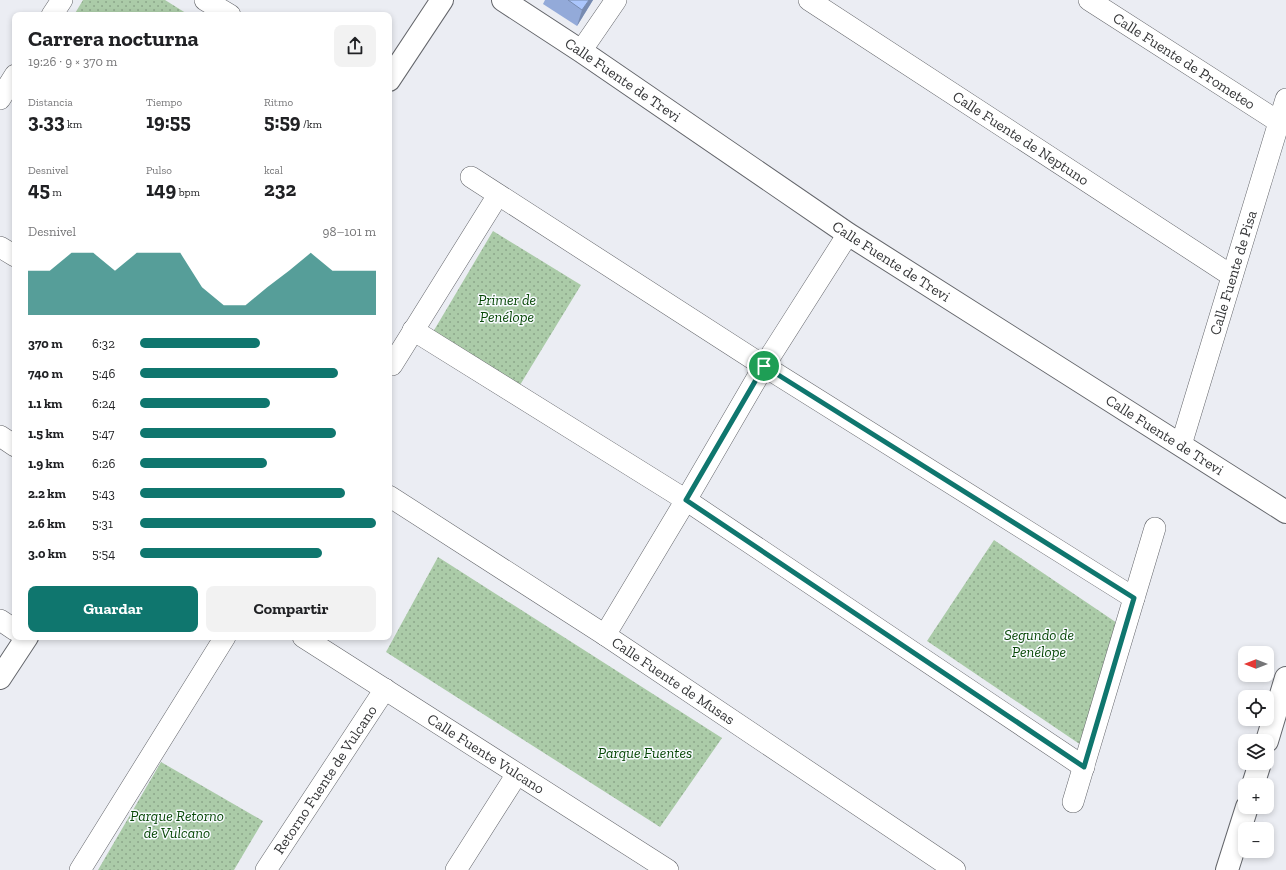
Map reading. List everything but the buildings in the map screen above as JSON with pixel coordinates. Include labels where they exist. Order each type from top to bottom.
[{"type":"street","points":[[54,12],[62,0]]},
{"type":"street","points":[[205,0],[226,12]]},
{"type":"street","points":[[233,12],[240,0]]},
{"type":"street","points":[[392,75],[442,0]]},
{"type":"street","name":"Calle Fuente de Trevi","points":[[504,0],[848,234],[1286,512]]},
{"type":"street","points":[[581,52],[616,0]]},
{"type":"street","name":"Calle Fuente de Neptuno","points":[[809,0],[1232,276]]},
{"type":"street","name":"Calle Fuente de Prometeo","points":[[1089,0],[1279,122]]},
{"type":"street","points":[[0,98],[12,80]]},
{"type":"street","name":"Calle Fuente de Pisa","points":[[1181,445],[1286,100]]},
{"type":"street","points":[[471,177],[764,366],[1134,598]]},
{"type":"street","points":[[392,365],[498,194]]},
{"type":"street","points":[[605,635],[764,366],[848,234]]},
{"type":"street","points":[[0,247],[12,254]]},
{"type":"street","points":[[413,330],[686,500],[1084,767]]},
{"type":"street","points":[[0,436],[12,444]]},
{"type":"street","name":"Calle Fuente de Musas","points":[[392,498],[605,635],[955,870]]},
{"type":"street","points":[[1074,802],[1155,528]]},
{"type":"street","points":[[0,620],[12,628]]},
{"type":"street","points":[[0,678],[25,640]]},
{"type":"street","points":[[80,870],[223,640]]},
{"type":"street","name":"Calle Fuente Vulcano","points":[[308,640],[668,870]]},
{"type":"street","points":[[1269,734],[1286,678]]},
{"type":"street","name":"Retorno Fuente de Vulcano","points":[[266,870],[385,689]]},
{"type":"street","points":[[456,870],[517,774]]},
{"type":"street","points":[[1227,870],[1244,814]]},
{"type":"green space","points":[[83,0],[165,0],[184,12],[76,12]]},
{"type":"green space","name":"Primer de Penélope","points":[[493,231],[581,285],[520,385],[433,332]]},
{"type":"green space","name":"Segundo de Penélope","points":[[994,540],[1120,625],[1081,745],[927,641]]},
{"type":"green space","name":"Parque Fuentes","points":[[438,557],[722,738],[660,827],[386,652]]},
{"type":"green space","name":"Parque Retorno de Vulcano","points":[[161,762],[263,821],[234,870],[98,870]]},
{"type":"route","points":[[764,366],[1134,598],[1084,767],[686,500],[764,366]]}]
